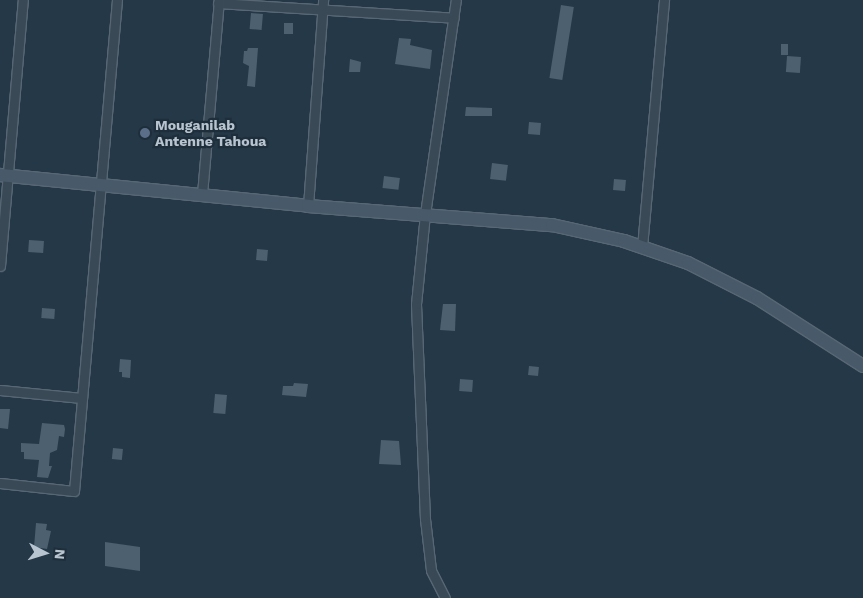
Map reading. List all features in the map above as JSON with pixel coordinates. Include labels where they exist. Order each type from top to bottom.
[{"type":"street","points":[[0,266],[4,175],[23,0]]},
{"type":"street","points":[[0,483],[74,491],[117,0]]},
{"type":"street","points":[[445,598],[431,570],[424,510],[416,304],[425,214],[456,0]]},
{"type":"street","points":[[642,247],[664,0]]},
{"type":"street","points":[[202,194],[218,1],[323,5],[454,18]]},
{"type":"street","points":[[308,206],[323,5]]},
{"type":"street","points":[[4,175],[308,206],[552,225],[642,247],[688,263],[757,298],[863,366]]},
{"type":"street","points":[[0,390],[82,398]]},
{"type":"building","points":[[561,5],[574,7],[562,80],[549,78]]},
{"type":"building","points":[[251,13],[263,14],[262,30],[250,29]]},
{"type":"building","points":[[284,23],[293,23],[293,34],[284,34]]},
{"type":"building","points":[[399,38],[411,39],[410,45],[432,50],[430,69],[395,64]]},
{"type":"building","points":[[781,44],[788,44],[788,55],[781,55]]},
{"type":"building","points":[[248,48],[258,48],[255,87],[247,86],[249,66],[243,63],[244,51],[247,51]]},
{"type":"building","points":[[787,56],[801,57],[800,73],[786,72]]},
{"type":"building","points":[[350,59],[361,62],[360,72],[349,72]]},
{"type":"building","points":[[466,107],[492,108],[492,116],[465,116]]},
{"type":"building","points":[[529,122],[541,123],[540,135],[528,134]]},
{"type":"building","points":[[492,163],[508,165],[506,181],[490,179]]},
{"type":"building","points":[[384,176],[400,178],[398,190],[383,188]]},
{"type":"building","points":[[614,179],[626,180],[625,191],[613,190]]},
{"type":"building","points":[[29,240],[44,241],[43,253],[28,252]]},
{"type":"building","points":[[257,249],[268,250],[267,261],[256,260]]},
{"type":"building","points":[[443,304],[456,304],[455,331],[440,330]]},
{"type":"building","points":[[42,308],[55,309],[54,319],[41,318]]},
{"type":"building","points":[[120,359],[131,360],[130,378],[122,377],[122,372],[119,372]]},
{"type":"building","points":[[529,366],[539,367],[538,376],[528,375]]},
{"type":"building","points":[[460,379],[473,380],[472,392],[459,391]]},
{"type":"building","points":[[294,383],[308,384],[306,397],[282,395],[283,386],[293,386]]},
{"type":"building","points":[[215,394],[227,395],[225,414],[213,413]]},
{"type":"building","points":[[0,409],[10,409],[8,429],[0,428]]},
{"type":"building","points":[[42,423],[64,425],[65,429],[64,437],[59,436],[57,450],[50,453],[49,466],[52,466],[48,478],[37,477],[39,460],[24,459],[24,452],[21,452],[21,443],[39,444]]},
{"type":"building","points":[[381,440],[399,441],[401,465],[379,464]]},
{"type":"building","points":[[113,448],[123,449],[122,460],[112,459]]},
{"type":"building","points":[[36,523],[47,524],[46,530],[51,531],[47,549],[34,547]]},
{"type":"building","points":[[105,542],[140,547],[140,571],[105,566]]},
{"type":"place","name":"Mouganilab Antenne Tahoua","points":[[145,133]]}]
